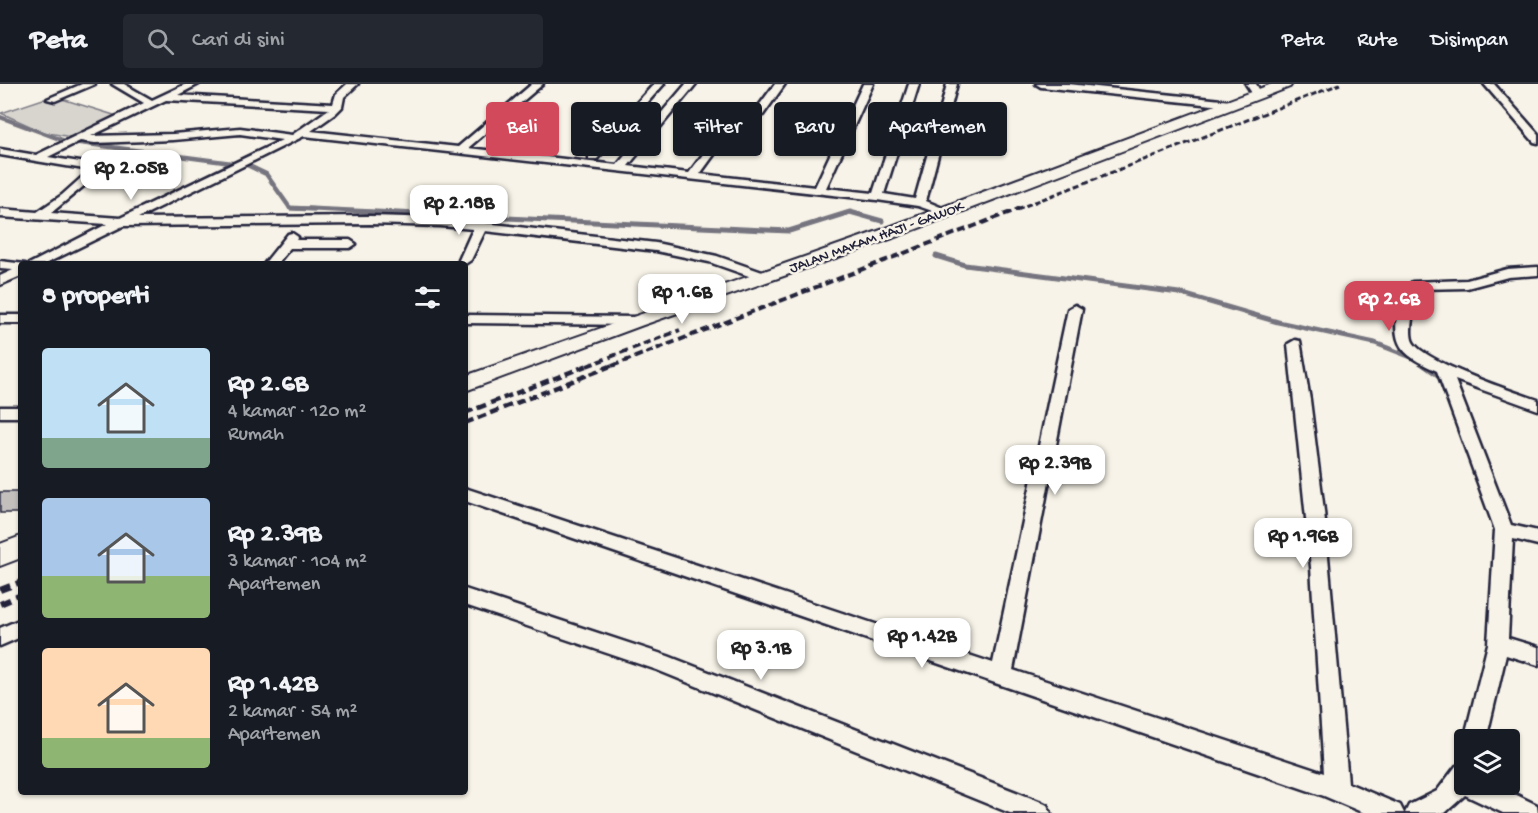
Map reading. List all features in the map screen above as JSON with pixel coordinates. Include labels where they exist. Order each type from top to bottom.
[{"type":"street","points":[[52,99],[90,84]]},
{"type":"street","points":[[117,84],[151,103]]},
{"type":"street","points":[[39,157],[194,84]]},
{"type":"street","points":[[40,261],[298,136],[337,106],[339,96],[353,84]]},
{"type":"street","points":[[463,147],[537,84]]},
{"type":"street","points":[[642,102],[659,84]]},
{"type":"street","points":[[620,168],[691,84]]},
{"type":"street","points":[[693,175],[731,124],[759,113],[780,84]]},
{"type":"street","points":[[819,191],[868,84]]},
{"type":"street","points":[[908,102],[914,84]]},
{"type":"street","points":[[947,102],[952,84]]},
{"type":"street","points":[[1041,84],[1231,104]]},
{"type":"street","name":"JALAN MAKAM HAJI - GAWOK","points":[[468,383],[636,321],[887,234],[1231,104],[1254,89],[1285,84]]},
{"type":"street","points":[[1489,84],[1538,140]]},
{"type":"street","points":[[165,97],[337,106]]},
{"type":"street","points":[[73,140],[162,138],[240,132],[298,136],[620,168],[877,197],[920,203],[944,211]]},
{"type":"street","points":[[0,152],[99,168],[144,171]]},
{"type":"street","points":[[877,197],[890,156]]},
{"type":"street","points":[[920,203],[933,156]]},
{"type":"street","points":[[39,216],[99,168]]},
{"type":"street","points":[[0,213],[123,222],[406,220],[482,226],[656,247],[712,259],[763,277]]},
{"type":"street","points":[[273,261],[303,221]]},
{"type":"street","points":[[465,260],[482,226]]},
{"type":"street","points":[[287,244],[350,244]]},
{"type":"street","points":[[0,265],[18,268]]},
{"type":"street","points":[[0,281],[18,271]]},
{"type":"street","points":[[1538,271],[1506,273],[1467,284],[1422,284],[1413,288],[1406,308],[1405,341],[1414,352],[1444,373],[1538,405]]},
{"type":"street","points":[[1000,676],[1075,309]]},
{"type":"street","points":[[0,319],[18,319]]},
{"type":"street","points":[[468,319],[636,321]]},
{"type":"street","points":[[1295,344],[1311,460],[1326,620],[1337,791]]},
{"type":"street","points":[[1444,373],[1504,530],[1498,644],[1478,729]]},
{"type":"street","points":[[0,412],[18,412]]},
{"type":"street","points":[[468,495],[1337,791],[1392,813]]},
{"type":"street","points":[[1504,530],[1538,538]]},
{"type":"street","points":[[0,555],[18,548]]},
{"type":"street","points":[[468,598],[661,662],[1039,813]]},
{"type":"street","points":[[0,637],[18,629]]},
{"type":"street","points":[[1498,644],[1538,657]]},
{"type":"street","points":[[1417,813],[1438,805],[1454,792]]},
{"type":"street","points":[[1492,795],[1529,813]]},
{"type":"shaded area","points":[[59,98],[117,116],[71,137],[43,132],[1,113],[43,99],[51,101]]},
{"type":"building","points":[[0,492],[18,492],[18,513],[0,513]]},
{"type":"waterway","points":[[0,117],[65,141],[247,165],[266,174],[290,208]]},
{"type":"waterway","points":[[290,208],[313,209]]},
{"type":"waterway","points":[[290,208],[789,231],[850,212],[882,221]]},
{"type":"waterway","points":[[936,256],[965,265],[1179,293],[1278,322],[1375,343],[1416,359],[1426,366]]},
{"type":"waterway","points":[[1424,364],[1438,374],[1447,376]]},
{"type":"railway","points":[[1017,209],[1340,84]]},
{"type":"railway","points":[[612,366],[1021,208]]},
{"type":"railway","points":[[587,366],[680,330]]},
{"type":"railway","points":[[468,412],[591,364]]},
{"type":"railway","points":[[468,422],[616,364]]},
{"type":"railway","points":[[0,590],[18,583]]},
{"type":"railway","points":[[0,604],[18,596]]}]
